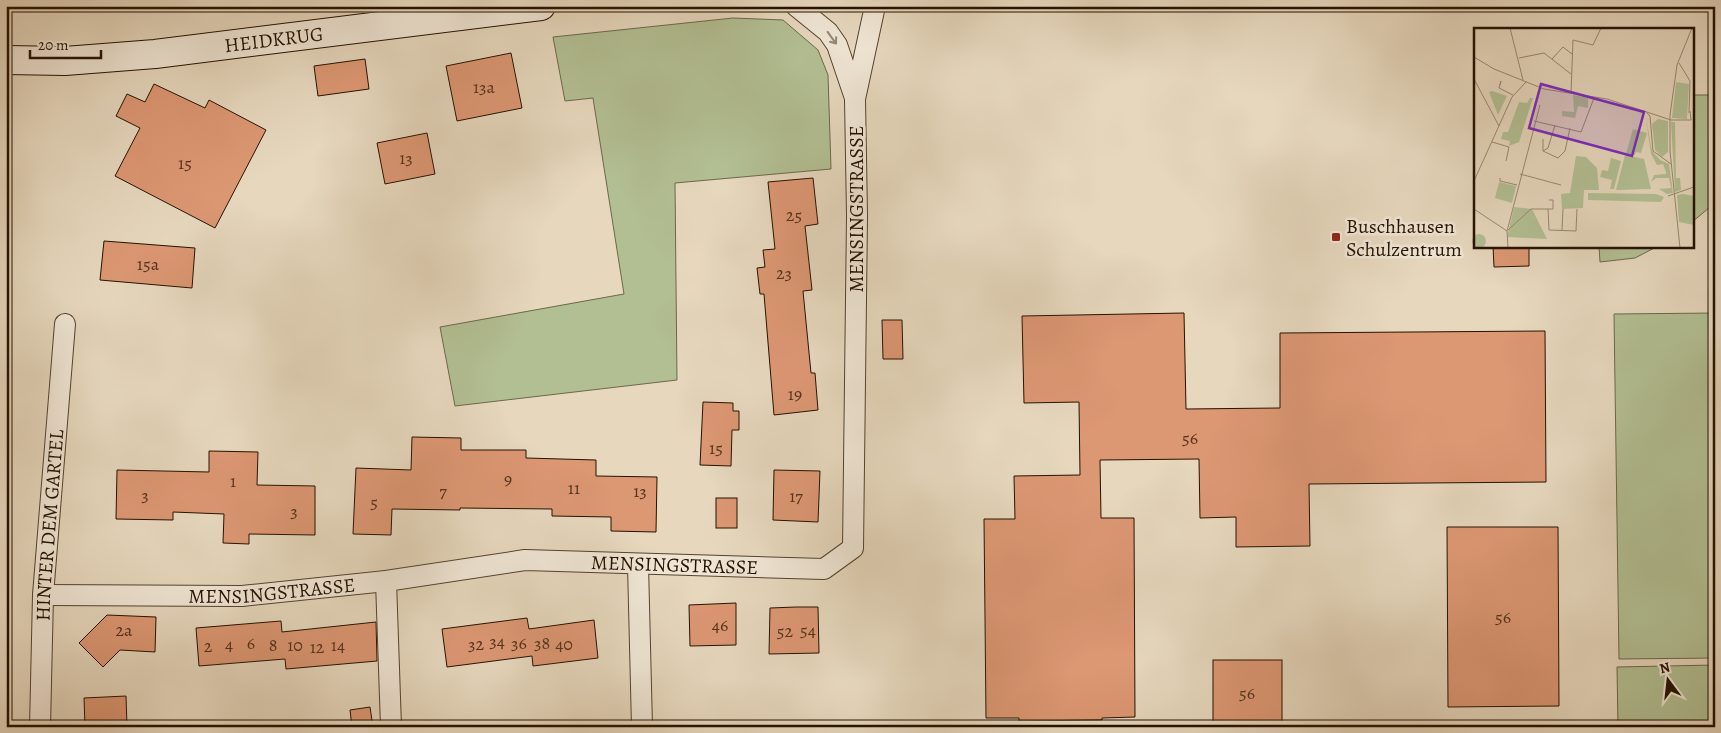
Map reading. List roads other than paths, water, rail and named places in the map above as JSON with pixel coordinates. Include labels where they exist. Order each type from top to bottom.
[{"type":"main road","name":"HEIDKRUG","points":[[6,60],[65,61],[156,54],[496,9],[541,6]]},
{"type":"street","name":"MENSINGSTRASSE","points":[[796,6],[828,32],[837,45],[855,99]]},
{"type":"street","name":"MENSINGSTRASSE","points":[[43,596],[242,596],[386,581],[525,560],[824,570],[853,548],[857,226],[855,99],[875,6]]},
{"type":"street","name":"HINTER DEM GARTEL","points":[[40,727],[43,596],[65,324]]},
{"type":"street","points":[[638,565],[642,727]]},
{"type":"street","points":[[386,581],[391,727]]},
{"type":"place","name":"Buschhausen Schulzentrum","points":[[1336,237]]}]
